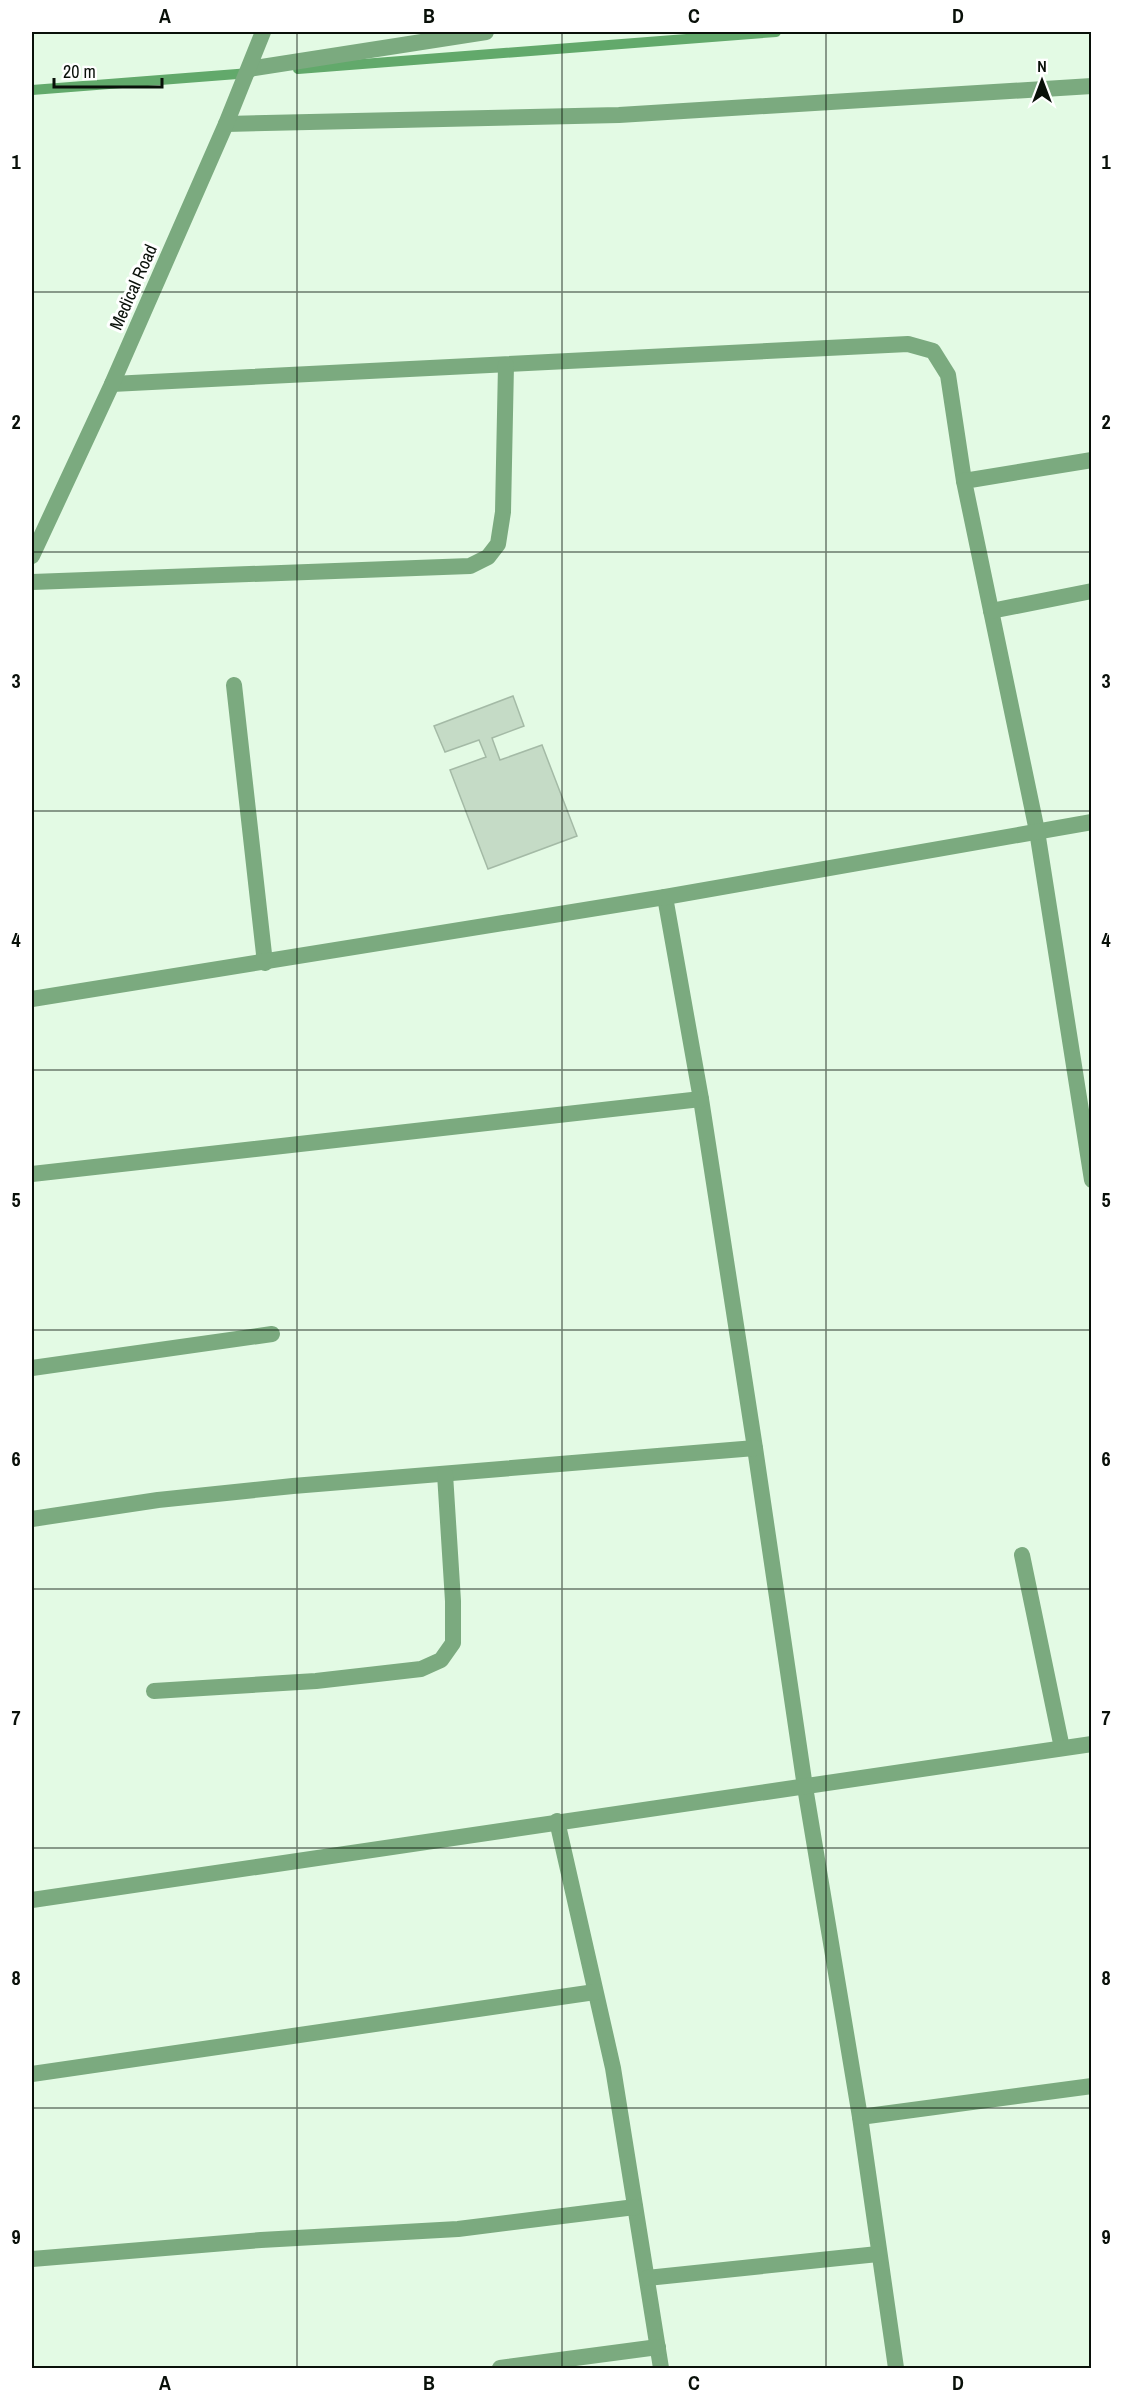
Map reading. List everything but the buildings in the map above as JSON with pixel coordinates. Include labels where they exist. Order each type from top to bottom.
[{"type":"street","name":"Medical Road","points":[[32,556],[112,384],[226,124],[263,32]]},
{"type":"street","points":[[249,69],[486,32]]},
{"type":"street","points":[[226,124],[619,115],[1092,87]]},
{"type":"street","points":[[112,384],[908,344],[933,351],[948,375],[964,481],[1036,831],[1092,1180]]},
{"type":"street","points":[[32,582],[470,566],[488,557],[498,544],[503,512],[506,365]]},
{"type":"street","points":[[964,481],[1092,460]]},
{"type":"street","points":[[991,611],[1092,591]]},
{"type":"street","points":[[234,685],[265,963]]},
{"type":"street","points":[[32,999],[666,897],[1092,822]]},
{"type":"street","points":[[666,897],[701,1099],[805,1787],[860,2117],[896,2368]]},
{"type":"street","points":[[32,1174],[701,1099]]},
{"type":"street","points":[[32,1368],[272,1334]]},
{"type":"street","points":[[32,1519],[158,1500],[293,1486],[755,1448]]},
{"type":"street","points":[[154,1691],[316,1681],[409,1671],[421,1669],[441,1660],[453,1643],[453,1601],[445,1474]]},
{"type":"street","points":[[1022,1555],[1062,1748]]},
{"type":"street","points":[[32,1900],[1092,1744]]},
{"type":"street","points":[[557,1821],[613,2068],[661,2368]]},
{"type":"street","points":[[32,2074],[595,1992]]},
{"type":"street","points":[[860,2117],[1092,2086]]},
{"type":"street","points":[[32,2259],[261,2240],[458,2229],[635,2207]]},
{"type":"street","points":[[647,2278],[878,2254]]},
{"type":"street","points":[[500,2368],[658,2347]]},
{"type":"waterway","points":[[298,69],[776,32]]},
{"type":"waterway","points":[[32,90],[250,73]]}]
